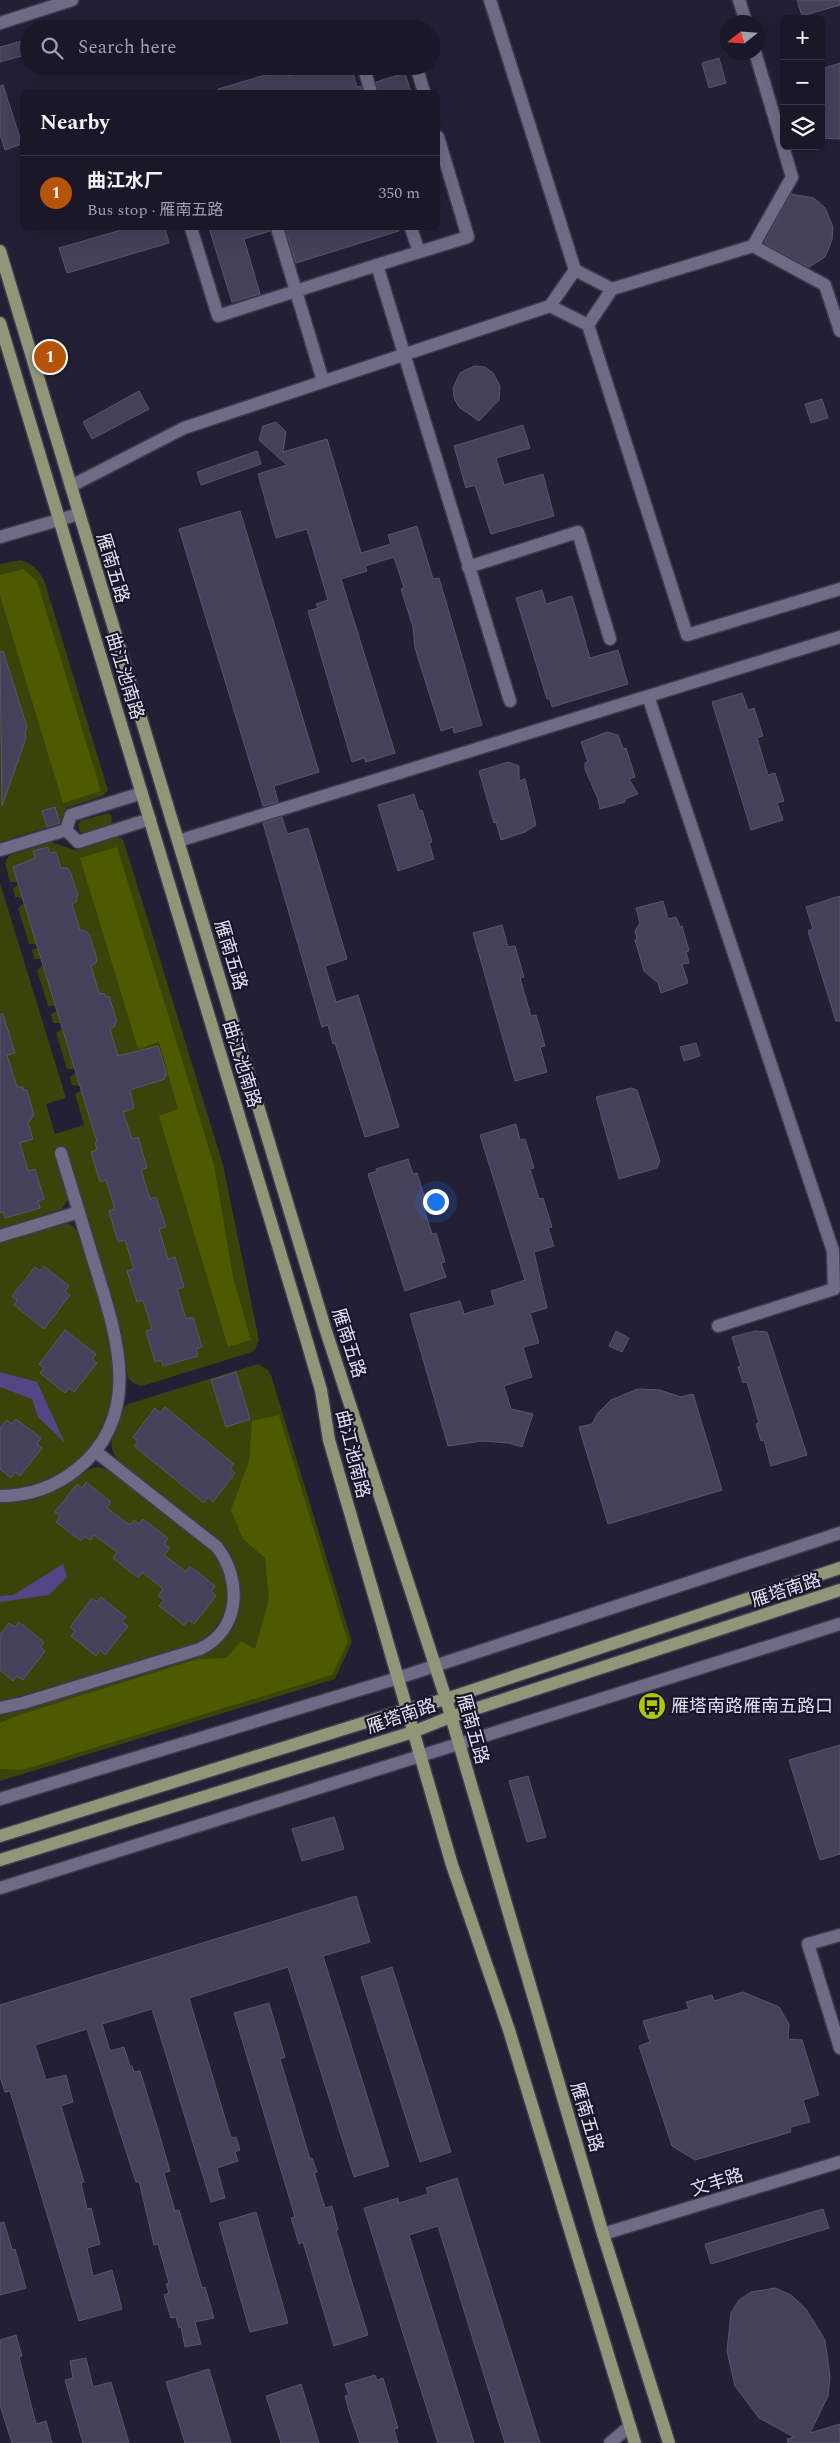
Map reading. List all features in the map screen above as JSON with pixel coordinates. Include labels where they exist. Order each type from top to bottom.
[{"type":"main road","name":"雁南五路","points":[[0,251],[325,1328],[446,1699],[603,2234],[669,2443]]},
{"type":"main road","name":"曲江池南路","points":[[0,323],[319,1382],[328,1440],[408,1709],[413,1732]]},
{"type":"main road","name":"雁塔南路","points":[[0,1836],[408,1709],[446,1699],[840,1568]]},
{"type":"main road","name":"雁塔南路","points":[[0,1860],[413,1732],[450,1717],[840,1590]]},
{"type":"main road","points":[[413,1732],[476,1940],[509,2030],[635,2443]]},
{"type":"street","points":[[0,23],[72,0]]},
{"type":"street","points":[[490,0],[575,270],[612,289]]},
{"type":"street","points":[[739,0],[744,15]]},
{"type":"street","points":[[588,325],[612,289],[753,246],[792,177],[757,60]]},
{"type":"street","points":[[366,75],[370,90]]},
{"type":"street","points":[[419,75],[423,90]]},
{"type":"street","points":[[192,230],[218,316],[468,237],[440,144]]},
{"type":"street","points":[[278,230],[323,381]]},
{"type":"street","points":[[412,230],[419,252]]},
{"type":"street","points":[[753,246],[825,285],[840,331]]},
{"type":"street","points":[[377,265],[510,701]]},
{"type":"street","points":[[71,486],[184,428],[550,306],[575,270]]},
{"type":"street","points":[[550,306],[588,325],[687,635],[840,589]]},
{"type":"street","points":[[0,537],[79,514]]},
{"type":"street","points":[[468,567],[578,532],[610,639]]},
{"type":"street","points":[[178,841],[840,637]]},
{"type":"street","points":[[648,696],[833,1251],[837,1272],[834,1288],[718,1326]]},
{"type":"street","points":[[66,830],[71,815],[142,793]]},
{"type":"street","points":[[66,830],[78,842],[150,819]]},
{"type":"street","points":[[0,850],[66,830]]},
{"type":"street","points":[[0,1496],[29,1493],[51,1485],[72,1473],[95,1451],[106,1434],[115,1412],[120,1388],[120,1361],[114,1329],[61,1153]]},
{"type":"street","points":[[0,1236],[79,1212]]},
{"type":"street","points":[[0,1708],[23,1704],[200,1648],[216,1638],[230,1617],[235,1598],[233,1578],[228,1564],[217,1547],[95,1451]]},
{"type":"street","points":[[0,1799],[398,1678],[840,1533]]},
{"type":"street","points":[[0,1888],[840,1624]]},
{"type":"street","points":[[840,1935],[808,1944],[840,2048]]},
{"type":"street","name":"文丰路","points":[[603,2234],[840,2162]]},
{"type":"street","points":[[610,2443],[630,2426]]},
{"type":"green space","points":[[20,560],[36,568],[45,583],[108,790],[103,796],[66,808],[64,812],[65,818],[61,823],[0,842],[0,564]]},
{"type":"green space","points":[[23,569],[37,581],[101,791],[63,803],[0,596],[0,575]]},
{"type":"green space","points":[[108,813],[112,816],[111,825],[85,833],[80,832],[78,825],[80,821]]},
{"type":"green space","points":[[116,837],[121,838],[124,842],[223,1165],[259,1340],[254,1351],[249,1353],[142,1386],[133,1383],[128,1378],[117,1315],[67,1151],[55,1155],[68,1199],[62,1209],[0,1229],[0,883],[66,1098],[46,1104],[55,1134],[84,1125],[75,1094],[81,1091],[80,1086],[72,1085],[70,1077],[76,1073],[74,1069],[67,1069],[56,1033],[62,1029],[60,1023],[53,1023],[51,1014],[57,1011],[55,1006],[48,1006],[37,970],[43,965],[41,959],[34,959],[32,950],[37,948],[36,944],[29,944],[18,908],[24,903],[22,898],[15,897],[13,888],[18,885],[17,882],[10,882],[5,863],[9,856],[13,854],[51,842],[75,850]]},
{"type":"green space","points":[[117,847],[214,1165],[233,1277],[251,1340],[228,1347],[159,1116],[178,1109],[159,1042],[138,1049],[80,858]]},
{"type":"green space","points":[[67,1223],[72,1225],[79,1233],[105,1318],[111,1348],[113,1376],[110,1405],[100,1431],[82,1456],[64,1471],[55,1477],[34,1485],[0,1490],[0,1242]]},
{"type":"green space","points":[[258,1364],[268,1370],[271,1375],[352,1642],[335,1679],[0,1781],[0,1714],[20,1710],[197,1656],[219,1643],[235,1623],[240,1606],[241,1589],[238,1575],[224,1550],[215,1539],[119,1461],[113,1451],[112,1441],[122,1412],[128,1404]]},
{"type":"green space","points":[[279,1415],[348,1642],[332,1675],[22,1770],[0,1769],[0,1723],[19,1715],[198,1659],[226,1658],[241,1641],[255,1649],[269,1599],[265,1558],[243,1539],[231,1510],[249,1461],[252,1421]]},
{"type":"green space","points":[[98,1467],[111,1471],[212,1552],[225,1576],[227,1602],[223,1614],[209,1635],[197,1643],[0,1702],[0,1502],[41,1496],[64,1486],[84,1472]]},
{"type":"shaded area","points":[[0,1372],[37,1382],[65,1443],[38,1417],[32,1399],[0,1387]]},
{"type":"shaded area","points":[[63,1564],[67,1577],[49,1595],[0,1602],[0,1596],[13,1595]]},
{"type":"building","points":[[797,0],[840,0],[840,5],[802,15]]},
{"type":"building","points":[[20,41],[20,56],[0,62],[0,47]]},
{"type":"building","points":[[719,58],[726,83],[709,88],[702,63]]},
{"type":"building","points":[[840,63],[840,139],[825,138],[825,68]]},
{"type":"building","points":[[266,75],[354,75],[357,87],[361,86],[362,90],[218,89]]},
{"type":"building","points":[[399,75],[406,75],[410,90],[378,90],[376,82]]},
{"type":"building","points":[[3,85],[20,138],[20,145],[5,150],[0,134],[0,86]]},
{"type":"building","points":[[791,194],[814,198],[825,208],[833,227],[832,240],[825,257],[809,267],[764,243]]},
{"type":"building","points":[[121,230],[166,230],[169,243],[67,273],[59,248]]},
{"type":"building","points":[[210,230],[270,230],[244,239],[260,294],[232,302]]},
{"type":"building","points":[[286,230],[399,230],[399,231],[296,263]]},
{"type":"building","points":[[474,366],[485,367],[493,373],[500,386],[499,400],[479,421],[459,407],[454,398],[453,388],[460,373]]},
{"type":"building","points":[[139,391],[149,409],[92,439],[83,422]]},
{"type":"building","points":[[822,399],[828,418],[811,423],[805,404]]},
{"type":"building","points":[[276,422],[286,432],[283,452],[327,439],[361,553],[391,544],[388,535],[417,526],[433,579],[439,578],[482,725],[454,733],[453,727],[441,731],[415,648],[413,627],[401,589],[404,588],[394,557],[365,566],[367,571],[341,579],[395,753],[366,762],[364,758],[352,762],[308,611],[318,608],[316,604],[328,600],[307,529],[276,538],[258,474],[287,465],[259,440],[263,426]]},
{"type":"building","points":[[523,425],[530,448],[496,458],[504,485],[543,474],[554,516],[491,534],[475,485],[466,488],[454,446]]},
{"type":"building","points":[[257,451],[261,464],[201,485],[197,472]]},
{"type":"building","points":[[240,511],[319,772],[274,786],[278,802],[263,806],[179,529]]},
{"type":"building","points":[[542,590],[546,604],[572,596],[590,658],[618,650],[628,684],[552,707],[550,699],[547,699],[516,598]]},
{"type":"building","points":[[3,651],[27,727],[26,738],[2,806],[0,652]]},
{"type":"building","points":[[742,693],[748,710],[754,708],[763,736],[757,738],[768,775],[775,773],[784,801],[777,803],[783,820],[751,830],[712,702]]},
{"type":"building","points":[[607,732],[618,735],[623,749],[626,748],[635,777],[629,779],[638,794],[625,799],[625,802],[600,809],[598,799],[585,769],[585,763],[588,762],[581,742]]},
{"type":"building","points":[[508,762],[519,766],[519,781],[525,779],[536,825],[525,832],[501,840],[496,822],[494,823],[479,771]]},
{"type":"building","points":[[414,794],[419,811],[422,810],[432,842],[429,843],[434,859],[398,871],[378,805]]},
{"type":"building","points":[[55,807],[60,823],[47,827],[42,811]]},
{"type":"building","points":[[282,817],[287,834],[308,828],[347,959],[325,966],[336,1002],[358,995],[399,1127],[365,1137],[328,1025],[322,1027],[263,823]]},
{"type":"building","points":[[48,847],[50,853],[56,852],[61,868],[67,868],[70,871],[78,896],[76,897],[77,901],[72,904],[80,930],[86,931],[89,934],[97,959],[96,963],[91,966],[99,993],[105,994],[106,997],[109,996],[117,1022],[110,1029],[118,1056],[158,1046],[167,1075],[164,1076],[165,1079],[130,1090],[134,1108],[123,1112],[132,1139],[138,1137],[147,1168],[141,1170],[150,1199],[156,1197],[166,1227],[159,1229],[168,1259],[175,1257],[184,1287],[177,1289],[186,1319],[193,1317],[202,1347],[196,1349],[198,1356],[163,1366],[161,1360],[155,1362],[146,1331],[152,1329],[143,1300],[137,1302],[127,1271],[134,1269],[125,1240],[118,1242],[109,1211],[115,1209],[106,1180],[100,1182],[91,1152],[97,1150],[95,1143],[97,1142],[13,867],[35,858],[33,851]]},
{"type":"building","points":[[840,896],[840,1021],[836,1021],[808,931],[813,929],[806,907]]},
{"type":"building","points":[[663,901],[668,919],[676,917],[680,927],[682,926],[689,951],[686,952],[689,963],[682,964],[688,983],[661,993],[658,983],[644,971],[635,940],[637,939],[635,931],[640,923],[636,908]]},
{"type":"building","points":[[502,925],[508,947],[515,946],[524,977],[520,978],[531,1016],[536,1015],[545,1046],[540,1047],[547,1072],[515,1081],[473,933]]},
{"type":"building","points":[[0,1014],[3,1014],[15,1053],[7,1055],[17,1087],[23,1087],[24,1090],[27,1090],[34,1115],[28,1123],[33,1139],[20,1143],[28,1171],[35,1169],[44,1199],[38,1201],[40,1208],[5,1218],[3,1212],[0,1213]]},
{"type":"building","points":[[696,1043],[700,1056],[684,1061],[680,1047]]},
{"type":"building","points":[[631,1088],[637,1090],[660,1161],[657,1168],[619,1179],[596,1097]]},
{"type":"building","points":[[516,1124],[520,1140],[525,1139],[534,1168],[530,1169],[539,1199],[543,1198],[552,1227],[548,1228],[554,1246],[534,1252],[547,1308],[530,1313],[539,1343],[523,1347],[532,1377],[504,1386],[511,1409],[533,1414],[522,1447],[509,1443],[482,1441],[448,1446],[410,1314],[460,1301],[464,1314],[495,1305],[491,1291],[525,1280],[480,1135]]},
{"type":"building","points":[[408,1159],[413,1174],[417,1173],[426,1202],[422,1203],[432,1234],[436,1233],[445,1262],[441,1263],[446,1277],[405,1291],[368,1174],[377,1171],[376,1169]]},
{"type":"building","points":[[44,1266],[69,1286],[65,1291],[70,1295],[44,1329],[14,1305],[17,1300],[12,1296],[35,1267],[40,1271]]},
{"type":"building","points":[[65,1330],[96,1354],[92,1359],[97,1363],[74,1392],[69,1388],[65,1393],[40,1373],[44,1368],[39,1364]]},
{"type":"building","points":[[616,1331],[629,1338],[622,1352],[609,1346]]},
{"type":"building","points":[[755,1331],[767,1332],[807,1455],[771,1466],[764,1440],[761,1441],[756,1424],[759,1423],[747,1382],[743,1383],[738,1367],[741,1366],[732,1337]]},
{"type":"building","points":[[236,1372],[250,1419],[226,1427],[211,1380]]},
{"type":"building","points":[[638,1389],[660,1390],[681,1397],[693,1394],[722,1490],[608,1524],[579,1427],[592,1424],[598,1413],[611,1400]]},
{"type":"building","points":[[165,1407],[234,1464],[230,1469],[235,1473],[213,1502],[208,1497],[204,1503],[134,1446],[138,1441],[133,1437],[155,1408],[160,1413]]},
{"type":"building","points":[[16,1419],[41,1438],[37,1444],[42,1448],[20,1476],[15,1472],[11,1478],[0,1469],[0,1428],[7,1420],[12,1424]]},
{"type":"building","points":[[86,1482],[111,1502],[107,1508],[130,1525],[134,1520],[139,1524],[143,1519],[168,1538],[164,1544],[170,1548],[164,1555],[186,1572],[190,1566],[215,1586],[211,1591],[216,1596],[194,1624],[189,1620],[184,1625],[159,1606],[164,1600],[158,1596],[163,1589],[142,1572],[138,1578],[113,1558],[117,1552],[94,1535],[90,1540],[85,1536],[81,1541],[56,1522],[60,1516],[55,1512],[77,1484],[82,1488]]},
{"type":"building","points":[[101,1597],[126,1617],[122,1622],[128,1626],[105,1655],[100,1650],[96,1656],[71,1636],[75,1631],[70,1627],[92,1598],[97,1602]]},
{"type":"building","points":[[19,1622],[44,1642],[40,1647],[45,1651],[23,1680],[17,1676],[13,1681],[0,1670],[0,1635],[9,1623],[15,1627]]},
{"type":"building","points":[[840,1745],[840,1854],[820,1860],[789,1760]]},
{"type":"building","points":[[528,1776],[546,1837],[527,1842],[509,1781]]},
{"type":"building","points":[[334,1817],[344,1849],[302,1861],[292,1829]]},
{"type":"building","points":[[356,1896],[370,1942],[323,1956],[389,2166],[354,2177],[288,1967],[189,1998],[231,2138],[236,2137],[240,2150],[235,2152],[238,2161],[217,2168],[225,2198],[211,2202],[152,2009],[102,2024],[110,2051],[124,2047],[134,2072],[140,2071],[170,2171],[164,2173],[175,2211],[179,2210],[202,2288],[205,2287],[214,2318],[195,2322],[201,2344],[185,2347],[181,2327],[179,2328],[176,2317],[171,2318],[164,2295],[169,2293],[166,2284],[169,2283],[158,2244],[154,2245],[139,2181],[136,2182],[87,2029],[35,2045],[46,2080],[66,2075],[73,2102],[61,2106],[84,2182],[81,2183],[87,2209],[91,2208],[100,2244],[87,2248],[93,2276],[112,2270],[122,2309],[79,2321],[10,2091],[5,2092],[0,2077],[0,2005]]},
{"type":"building","points":[[392,1967],[451,2152],[420,2162],[361,1977]]},
{"type":"building","points":[[743,1992],[779,2007],[789,2024],[788,2039],[802,2040],[819,2095],[803,2100],[810,2122],[790,2127],[791,2132],[695,2160],[672,2146],[639,2046],[650,2042],[643,2021],[689,2009],[686,2002],[712,1995],[714,2001]]},
{"type":"building","points":[[269,2003],[285,2057],[280,2059],[310,2159],[312,2158],[317,2172],[314,2173],[325,2208],[332,2206],[338,2230],[336,2230],[368,2335],[334,2346],[303,2242],[299,2244],[291,2218],[295,2217],[234,2013]]},
{"type":"building","points":[[457,2178],[540,2443],[505,2443],[438,2226],[409,2235],[474,2443],[438,2443],[407,2346],[364,2208],[398,2198],[399,2203],[428,2194],[426,2188]]},
{"type":"building","points":[[823,2209],[829,2228],[711,2264],[705,2244]]},
{"type":"building","points":[[256,2212],[288,2323],[250,2332],[219,2223]]},
{"type":"building","points":[[4,2222],[12,2250],[15,2249],[26,2288],[0,2295],[0,2223]]},
{"type":"building","points":[[775,2288],[791,2295],[806,2309],[825,2340],[830,2376],[828,2396],[810,2433],[840,2424],[840,2443],[788,2443],[787,2439],[794,2437],[759,2418],[735,2386],[727,2351],[731,2313],[739,2300],[751,2292]]},
{"type":"building","points":[[16,2335],[22,2356],[19,2357],[36,2424],[46,2421],[52,2443],[12,2443],[0,2405],[0,2340]]},
{"type":"building","points":[[86,2358],[93,2387],[111,2382],[129,2443],[83,2443],[65,2380],[73,2378],[70,2361]]},
{"type":"building","points":[[209,2369],[231,2443],[185,2443],[166,2382]]},
{"type":"building","points":[[375,2375],[377,2380],[383,2378],[398,2428],[394,2429],[398,2443],[360,2443],[349,2411],[345,2396],[349,2395],[345,2384]]},
{"type":"building","points":[[301,2384],[319,2443],[281,2443],[266,2396]]},
{"type":"place","name":"曲江水厂","points":[[50,357]]},
{"type":"place","name":"雁塔南路雁南五路口","points":[[652,1706]]}]
